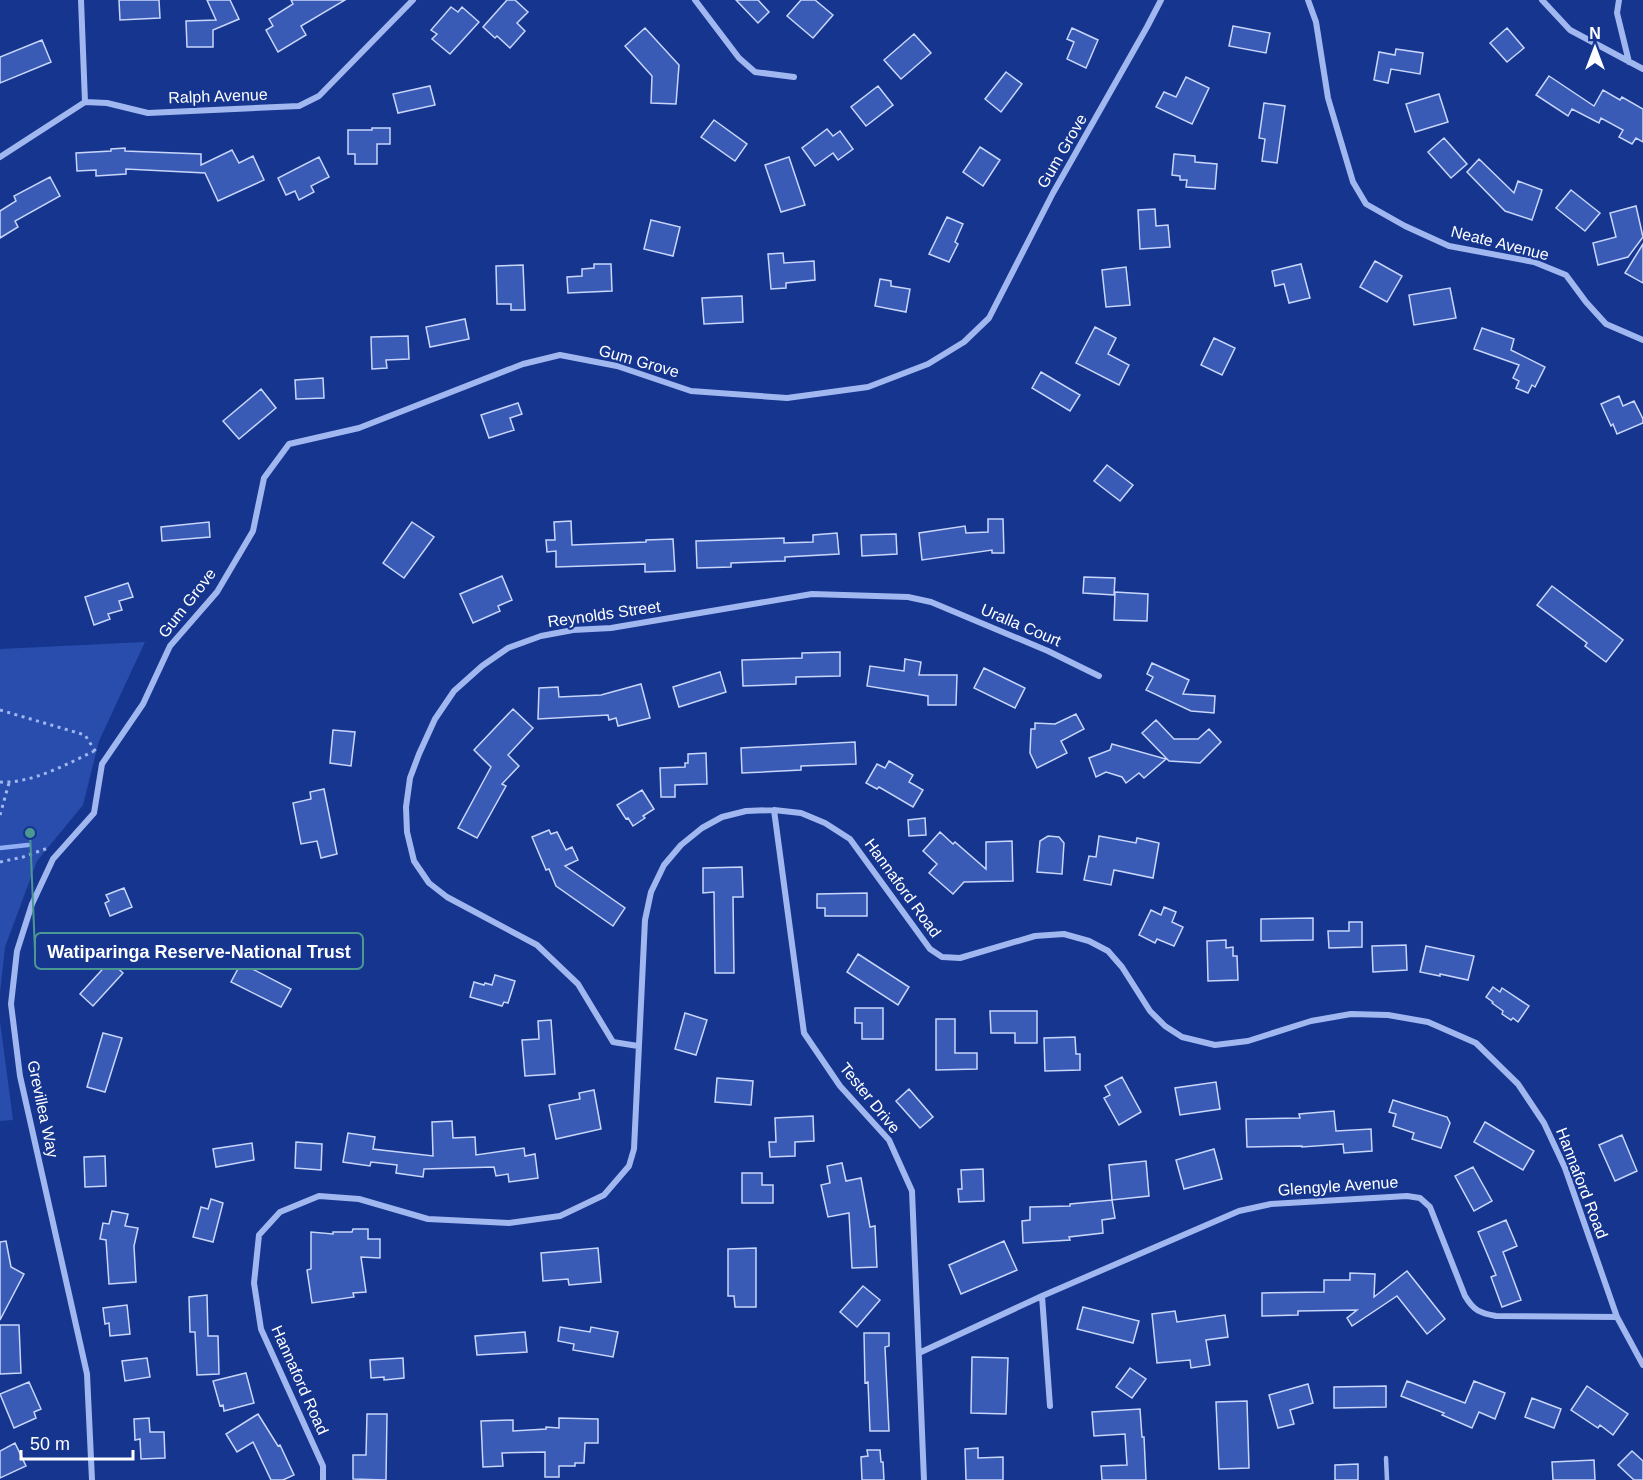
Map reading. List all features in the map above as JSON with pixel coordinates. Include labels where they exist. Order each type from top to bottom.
[{"type":"street","points":[[0,157],[85,102],[81,0]]},
{"type":"street","name":"Ralph Avenue","points":[[85,102],[107,103],[148,113],[299,106],[319,96],[413,0]]},
{"type":"street","points":[[695,0],[739,58],[755,72],[794,77]]},
{"type":"street","name":"Gum Grove","points":[[102,764],[143,704],[170,646],[217,592],[253,531],[264,478],[289,444],[359,428],[523,364],[560,356],[617,366],[691,391],[787,398],[868,387],[928,364],[964,342],[989,318],[1053,193],[1161,0]]},
{"type":"street","name":"Neate Avenue","points":[[1308,0],[1316,22],[1328,98],[1353,182],[1366,204],[1405,226],[1449,246],[1534,262],[1566,275],[1606,324],[1643,340]]},
{"type":"street","points":[[1542,0],[1570,30],[1643,69]]},
{"type":"street","points":[[1619,0],[1617,13],[1629,62]]},
{"type":"street","name":"Reynolds Street","points":[[638,1046],[613,1042],[578,984],[537,945],[447,897],[429,884],[414,861],[407,832],[406,807],[410,778],[435,719],[454,691],[482,666],[508,648],[540,636],[573,630],[611,628],[812,594],[908,597],[932,602]]},
{"type":"street","name":"Uralla Court","points":[[932,602],[1048,651],[1100,676]]},
{"type":"street","name":"Grevillea Way","points":[[92,1480],[87,1374],[20,1076],[11,1004],[17,951],[32,904],[53,859],[94,813],[102,764]]},
{"type":"street","name":"Hannaford Road","points":[[323,1480],[323,1466],[261,1329],[254,1283],[259,1235],[280,1212],[319,1196],[359,1199],[428,1219],[509,1223],[560,1216],[604,1195],[629,1166],[634,1149],[645,921],[651,892],[664,865],[681,845],[702,828],[722,817],[747,811],[774,810],[801,813],[825,823],[850,839],[930,949],[942,957],[960,958],[1035,936],[1064,934],[1089,940],[1108,951],[1122,967],[1150,1011],[1165,1026],[1182,1037],[1215,1045],[1248,1041],[1311,1021],[1351,1014],[1388,1015],[1428,1022],[1476,1043],[1518,1084],[1544,1123],[1565,1168],[1617,1317],[1643,1365]]},
{"type":"street","name":"Tester Drive","points":[[774,810],[804,1033],[840,1086],[889,1140],[912,1191],[924,1480]]},
{"type":"street","name":"Glengyle Avenue","points":[[919,1353],[1042,1296],[1239,1211],[1271,1204],[1407,1196],[1420,1198],[1430,1207],[1465,1296],[1471,1306],[1482,1313],[1496,1316],[1617,1317]]},
{"type":"street","points":[[1042,1296],[1050,1406]]},
{"type":"lane","points":[[1386,1458],[1387,1480]]},
{"type":"path","points":[[0,710],[85,735],[102,764]]},
{"type":"path","points":[[0,782],[9,783],[56,770],[94,750]]},
{"type":"path","points":[[0,815],[9,783]]},
{"type":"path","points":[[0,862],[67,842]]},
{"type":"shaded area","points":[[145,642],[99,741],[83,805],[37,861],[5,947],[0,993],[0,649]]},
{"type":"shaded area","points":[[0,1021],[13,1120],[0,1121]]},
{"type":"building","points":[[119,0],[159,0],[160,18],[120,20]]},
{"type":"building","points":[[207,0],[230,0],[239,19],[213,30],[213,47],[187,47],[186,21],[216,20]]},
{"type":"building","points":[[291,0],[345,0],[301,26],[306,35],[278,52],[266,30],[273,26],[269,19],[293,4]]},
{"type":"building","points":[[507,0],[515,0],[528,12],[517,23],[525,31],[510,48],[483,27]]},
{"type":"building","points":[[736,0],[758,0],[769,12],[758,23]]},
{"type":"building","points":[[801,0],[815,0],[833,15],[813,38],[787,16]]},
{"type":"building","points":[[451,7],[458,12],[462,7],[479,22],[450,54],[432,39],[437,34],[431,30]]},
{"type":"building","points":[[1233,26],[1270,33],[1266,53],[1229,46]]},
{"type":"building","points":[[645,28],[679,65],[676,104],[651,103],[652,76],[625,46]]},
{"type":"building","points":[[1072,28],[1098,40],[1086,68],[1067,59],[1074,42],[1067,39]]},
{"type":"building","points":[[1507,28],[1524,48],[1507,62],[1490,43]]},
{"type":"building","points":[[914,34],[931,53],[901,79],[884,60]]},
{"type":"building","points":[[42,40],[51,62],[0,83],[0,57]]},
{"type":"building","points":[[1396,49],[1423,53],[1420,74],[1391,69],[1388,83],[1374,80],[1379,52],[1395,55]]},
{"type":"building","points":[[1006,72],[1022,84],[1001,112],[985,99]]},
{"type":"building","points":[[1549,76],[1594,106],[1603,90],[1620,100],[1622,97],[1643,109],[1643,142],[1636,138],[1632,144],[1619,137],[1623,130],[1601,118],[1599,123],[1572,109],[1568,116],[1536,95]]},
{"type":"building","points":[[1186,77],[1209,88],[1192,124],[1156,107],[1164,92],[1176,97]]},
{"type":"building","points":[[430,86],[435,105],[398,113],[393,94]]},
{"type":"building","points":[[878,86],[893,105],[866,126],[851,107]]},
{"type":"building","points":[[1439,94],[1448,122],[1415,132],[1406,104]]},
{"type":"building","points":[[1264,103],[1285,106],[1277,163],[1262,161],[1265,139],[1259,138]]},
{"type":"building","points":[[714,120],[747,144],[735,161],[701,137]]},
{"type":"building","points":[[372,128],[390,128],[390,144],[377,144],[377,164],[355,164],[355,154],[348,154],[348,130],[372,130]]},
{"type":"building","points":[[827,129],[833,136],[840,131],[853,149],[838,160],[833,153],[815,166],[802,148]]},
{"type":"building","points":[[1444,138],[1467,164],[1451,178],[1428,152]]},
{"type":"building","points":[[980,147],[1000,160],[983,186],[963,172]]},
{"type":"building","points":[[125,148],[125,151],[201,154],[201,165],[232,150],[239,163],[253,156],[264,180],[218,201],[205,173],[126,169],[126,174],[96,176],[96,170],[77,171],[76,153]]},
{"type":"building","points":[[1174,154],[1195,156],[1195,162],[1217,164],[1215,189],[1186,187],[1187,180],[1180,180],[1180,176],[1172,175]]},
{"type":"building","points":[[319,157],[329,177],[311,186],[314,192],[299,200],[295,191],[286,195],[278,178]]},
{"type":"building","points":[[789,157],[805,205],[781,212],[765,165]]},
{"type":"building","points":[[1479,159],[1514,193],[1518,181],[1542,190],[1532,220],[1505,211],[1467,172]]},
{"type":"building","points":[[50,177],[60,196],[15,221],[18,227],[0,238],[0,211],[16,201],[14,196]]},
{"type":"building","points":[[1571,190],[1600,213],[1585,231],[1556,208]]},
{"type":"building","points":[[1636,206],[1643,237],[1628,257],[1598,265],[1593,243],[1616,237],[1610,213]]},
{"type":"building","points":[[1155,209],[1156,226],[1168,225],[1170,247],[1140,249],[1138,210]]},
{"type":"building","points":[[947,217],[963,224],[955,242],[958,244],[949,262],[929,254]]},
{"type":"building","points":[[651,220],[680,227],[673,256],[644,249]]},
{"type":"building","points":[[1643,244],[1643,283],[1625,273]]},
{"type":"building","points":[[783,253],[784,263],[814,261],[815,280],[786,283],[786,288],[771,289],[768,254]]},
{"type":"building","points":[[1375,261],[1402,276],[1387,302],[1360,287]]},
{"type":"building","points":[[594,264],[611,264],[612,291],[568,293],[567,277],[582,276],[582,269],[594,268]]},
{"type":"building","points":[[1301,264],[1310,298],[1289,303],[1284,284],[1275,286],[1272,271]]},
{"type":"building","points":[[523,265],[525,310],[511,310],[511,304],[497,304],[496,266]]},
{"type":"building","points":[[1126,267],[1130,305],[1106,307],[1102,270]]},
{"type":"building","points":[[880,279],[891,281],[891,286],[910,289],[906,312],[875,306]]},
{"type":"building","points":[[1450,288],[1456,318],[1414,325],[1409,295]]},
{"type":"building","points":[[742,296],[743,322],[704,324],[702,298]]},
{"type":"building","points":[[465,319],[469,339],[430,347],[426,327]]},
{"type":"building","points":[[1095,327],[1116,338],[1108,354],[1129,365],[1119,385],[1076,363]]},
{"type":"building","points":[[1482,328],[1514,339],[1511,350],[1545,367],[1535,387],[1532,385],[1528,393],[1516,388],[1519,381],[1513,378],[1519,365],[1474,349]]},
{"type":"building","points":[[408,336],[409,359],[386,360],[387,368],[372,369],[371,337]]},
{"type":"building","points":[[1214,338],[1235,348],[1222,375],[1201,365]]},
{"type":"building","points":[[1041,372],[1080,395],[1070,411],[1032,388]]},
{"type":"building","points":[[323,378],[324,398],[296,399],[295,380]]},
{"type":"building","points":[[261,389],[276,408],[239,439],[223,421]]},
{"type":"building","points":[[1619,396],[1623,406],[1634,401],[1643,423],[1617,434],[1601,404]]},
{"type":"building","points":[[518,403],[522,414],[510,418],[514,430],[489,438],[481,415]]},
{"type":"building","points":[[1107,465],[1133,485],[1120,501],[1094,481]]},
{"type":"building","points":[[988,519],[1003,519],[1004,553],[992,553],[992,550],[922,560],[919,533],[965,526],[966,533],[988,532]]},
{"type":"building","points":[[571,521],[572,545],[673,539],[675,571],[645,572],[645,564],[556,567],[556,551],[547,552],[546,540],[555,540],[554,522]]},
{"type":"building","points":[[209,522],[210,537],[162,541],[161,527]]},
{"type":"building","points":[[412,522],[434,537],[404,578],[383,563]]},
{"type":"building","points":[[837,533],[839,554],[785,557],[785,561],[731,563],[731,567],[697,568],[696,541],[784,538],[784,543],[813,542],[813,535]]},
{"type":"building","points":[[896,534],[897,554],[862,556],[861,535]]},
{"type":"building","points":[[502,576],[512,600],[498,606],[500,611],[473,623],[460,594]]},
{"type":"building","points":[[1084,577],[1115,578],[1114,595],[1083,593]]},
{"type":"building","points":[[128,583],[133,597],[119,601],[122,610],[108,614],[110,619],[94,625],[85,597]]},
{"type":"building","points":[[1552,586],[1623,640],[1606,662],[1585,646],[1587,643],[1537,605]]},
{"type":"building","points":[[1115,592],[1148,594],[1147,621],[1114,620]]},
{"type":"building","points":[[840,652],[840,676],[796,677],[796,684],[743,686],[742,660],[802,658],[802,653]]},
{"type":"building","points":[[905,659],[921,662],[919,675],[957,675],[956,705],[928,705],[928,696],[867,686],[870,666],[904,671]]},
{"type":"building","points":[[1152,663],[1189,680],[1183,694],[1215,696],[1214,713],[1191,711],[1146,690],[1153,677],[1147,674]]},
{"type":"building","points":[[984,668],[1025,688],[1015,708],[974,688]]},
{"type":"building","points":[[720,672],[726,692],[679,707],[673,687]]},
{"type":"building","points":[[641,684],[650,718],[618,726],[616,718],[609,720],[608,715],[538,719],[539,688],[558,687],[559,697],[601,695]]},
{"type":"building","points":[[513,709],[533,728],[508,755],[519,766],[502,784],[506,786],[477,838],[458,828],[491,767],[474,750]]},
{"type":"building","points":[[1076,714],[1084,729],[1061,741],[1067,753],[1037,768],[1030,753],[1031,729],[1035,729],[1035,723],[1055,724]]},
{"type":"building","points":[[1156,720],[1174,739],[1198,739],[1209,729],[1221,742],[1200,763],[1169,761],[1142,733]]},
{"type":"building","points":[[333,730],[355,732],[351,766],[330,763]]},
{"type":"building","points":[[855,742],[856,764],[801,766],[801,770],[742,773],[741,748]]},
{"type":"building","points":[[1112,744],[1166,759],[1144,778],[1139,773],[1126,783],[1122,777],[1106,772],[1096,777],[1089,758],[1110,750]]},
{"type":"building","points":[[706,753],[707,784],[675,785],[675,797],[661,797],[660,768],[685,767],[685,763],[688,763],[688,754]]},
{"type":"building","points":[[889,761],[913,775],[909,782],[923,790],[913,807],[879,787],[877,789],[866,783],[877,764],[885,768]]},
{"type":"building","points":[[324,789],[337,854],[321,858],[317,841],[301,844],[293,803],[311,799],[310,792]]},
{"type":"building","points":[[642,790],[654,809],[633,826],[617,805]]},
{"type":"building","points":[[925,818],[926,835],[909,836],[908,820]]},
{"type":"building","points":[[549,830],[551,834],[557,832],[566,850],[572,847],[578,860],[565,866],[625,908],[613,926],[556,886],[549,869],[546,870],[532,837]]},
{"type":"building","points":[[940,832],[986,869],[986,842],[1012,841],[1013,881],[964,882],[953,894],[929,873],[937,864],[923,851]]},
{"type":"building","points":[[1048,836],[1059,837],[1064,843],[1062,874],[1037,872],[1040,841]]},
{"type":"building","points":[[1099,836],[1136,843],[1137,838],[1159,843],[1153,878],[1114,870],[1111,885],[1084,880],[1089,856],[1096,857]]},
{"type":"building","points":[[742,867],[743,897],[733,897],[734,973],[715,973],[714,892],[703,893],[703,868]]},
{"type":"building","points":[[124,888],[132,907],[110,916],[105,903],[109,901],[106,895]]},
{"type":"building","points":[[867,893],[867,916],[825,916],[825,908],[817,908],[817,894]]},
{"type":"building","points":[[1164,907],[1176,912],[1172,922],[1183,927],[1174,946],[1157,939],[1155,943],[1139,935],[1151,910],[1161,915]]},
{"type":"building","points":[[1313,918],[1313,940],[1261,941],[1261,919]]},
{"type":"building","points":[[1349,922],[1362,922],[1362,947],[1329,948],[1328,931],[1349,931]]},
{"type":"building","points":[[1226,940],[1226,948],[1233,947],[1233,956],[1237,956],[1238,980],[1208,981],[1207,941]]},
{"type":"building","points":[[1406,945],[1407,970],[1373,972],[1372,946]]},
{"type":"building","points":[[1426,946],[1474,956],[1468,980],[1420,972]]},
{"type":"building","points":[[858,954],[909,987],[898,1005],[847,972]]},
{"type":"building","points":[[110,961],[123,973],[93,1006],[80,994]]},
{"type":"building","points":[[241,963],[291,989],[281,1007],[231,982]]},
{"type":"building","points":[[495,975],[515,981],[508,1003],[504,1002],[502,1006],[470,997],[474,982],[492,985]]},
{"type":"building","points":[[1493,987],[1500,992],[1502,988],[1529,1006],[1518,1022],[1502,1014],[1503,1011],[1486,997]]},
{"type":"building","points":[[855,1008],[883,1008],[883,1039],[862,1039],[862,1023],[855,1023]]},
{"type":"building","points":[[990,1011],[1037,1011],[1037,1043],[1015,1043],[1015,1033],[991,1033]]},
{"type":"building","points":[[685,1013],[707,1020],[696,1055],[675,1049]]},
{"type":"building","points":[[936,1019],[955,1019],[955,1053],[977,1053],[977,1069],[936,1070]]},
{"type":"building","points":[[551,1020],[555,1074],[525,1076],[522,1040],[539,1039],[538,1021]]},
{"type":"building","points":[[103,1033],[122,1038],[105,1092],[87,1087]]},
{"type":"building","points":[[1075,1037],[1076,1054],[1080,1054],[1080,1070],[1045,1071],[1044,1038]]},
{"type":"building","points":[[1122,1077],[1141,1112],[1119,1125],[1104,1098],[1110,1095],[1105,1086]]},
{"type":"building","points":[[717,1078],[753,1081],[751,1105],[715,1102]]},
{"type":"building","points":[[1216,1082],[1220,1109],[1180,1115],[1175,1088]]},
{"type":"building","points":[[909,1089],[933,1117],[920,1128],[896,1101]]},
{"type":"building","points":[[594,1090],[601,1129],[556,1139],[549,1105],[580,1099],[579,1093]]},
{"type":"building","points":[[1393,1100],[1447,1117],[1450,1123],[1441,1148],[1412,1139],[1414,1133],[1393,1126],[1396,1114],[1389,1112]]},
{"type":"building","points":[[1334,1111],[1336,1131],[1371,1129],[1372,1151],[1344,1153],[1343,1144],[1247,1147],[1246,1119],[1300,1118],[1299,1114]]},
{"type":"building","points":[[813,1116],[814,1141],[795,1142],[795,1156],[770,1157],[769,1142],[776,1142],[775,1118]]},
{"type":"building","points":[[452,1121],[453,1138],[475,1137],[476,1155],[524,1148],[525,1156],[535,1154],[538,1178],[509,1182],[508,1174],[496,1176],[494,1167],[424,1169],[423,1177],[396,1173],[397,1165],[371,1162],[370,1166],[343,1162],[348,1133],[375,1137],[373,1149],[433,1156],[432,1122]]},
{"type":"building","points":[[1485,1122],[1534,1151],[1523,1170],[1474,1142]]},
{"type":"building","points":[[1622,1135],[1637,1171],[1615,1181],[1599,1145]]},
{"type":"building","points":[[296,1142],[322,1144],[321,1170],[295,1168]]},
{"type":"building","points":[[252,1143],[254,1160],[216,1167],[213,1149]]},
{"type":"building","points":[[1214,1149],[1222,1179],[1184,1189],[1176,1160]]},
{"type":"building","points":[[105,1156],[106,1186],[85,1187],[84,1157]]},
{"type":"building","points":[[1146,1161],[1149,1196],[1112,1200],[1109,1165]]},
{"type":"building","points":[[842,1163],[846,1181],[861,1178],[870,1227],[875,1226],[877,1267],[852,1268],[849,1213],[828,1217],[821,1185],[830,1183],[827,1166]]},
{"type":"building","points":[[1473,1167],[1492,1201],[1474,1211],[1455,1176]]},
{"type":"building","points":[[983,1169],[984,1201],[959,1202],[958,1189],[962,1189],[961,1170]]},
{"type":"building","points":[[742,1173],[762,1173],[762,1185],[773,1185],[773,1203],[742,1203]]},
{"type":"building","points":[[211,1199],[223,1203],[213,1242],[193,1237],[201,1207],[208,1209]]},
{"type":"building","points":[[1112,1200],[1115,1218],[1102,1220],[1103,1233],[1069,1237],[1070,1240],[1023,1243],[1022,1221],[1030,1220],[1030,1207],[1070,1206],[1070,1204]]},
{"type":"building","points":[[112,1211],[128,1214],[125,1226],[138,1228],[134,1246],[136,1282],[109,1284],[106,1240],[100,1239],[103,1223],[109,1224]]},
{"type":"building","points":[[1506,1220],[1517,1246],[1503,1252],[1521,1300],[1502,1307],[1491,1277],[1496,1275],[1478,1232]]},
{"type":"building","points":[[353,1229],[368,1229],[368,1239],[380,1239],[380,1258],[361,1257],[366,1292],[353,1293],[354,1297],[312,1303],[307,1270],[311,1269],[311,1232],[333,1234],[333,1232],[352,1232]]},
{"type":"building","points":[[6,1241],[11,1267],[24,1274],[0,1320],[0,1242]]},
{"type":"building","points":[[1004,1241],[1017,1270],[961,1294],[949,1265]]},
{"type":"building","points":[[598,1248],[601,1282],[569,1285],[568,1279],[543,1281],[541,1253]]},
{"type":"building","points":[[756,1248],[756,1307],[735,1307],[734,1296],[728,1296],[728,1249]]},
{"type":"building","points":[[1407,1271],[1445,1319],[1427,1334],[1397,1296],[1352,1326],[1347,1318],[1357,1310],[1298,1311],[1298,1315],[1262,1316],[1262,1293],[1324,1292],[1324,1280],[1350,1280],[1350,1273],[1375,1274],[1374,1297]]},
{"type":"building","points":[[863,1286],[880,1300],[857,1327],[840,1312]]},
{"type":"building","points":[[207,1295],[208,1336],[218,1336],[219,1374],[197,1375],[195,1332],[190,1332],[189,1297]]},
{"type":"building","points":[[127,1305],[130,1334],[110,1336],[109,1323],[105,1324],[103,1308]]},
{"type":"building","points":[[1083,1307],[1139,1321],[1133,1343],[1077,1329]]},
{"type":"building","points":[[1175,1311],[1177,1322],[1225,1315],[1228,1337],[1206,1340],[1210,1365],[1191,1368],[1190,1360],[1157,1363],[1152,1314]]},
{"type":"building","points":[[0,1325],[19,1325],[21,1373],[0,1374]]},
{"type":"building","points":[[560,1327],[590,1332],[591,1327],[618,1332],[613,1357],[573,1350],[574,1344],[558,1341]]},
{"type":"building","points":[[525,1332],[527,1352],[477,1355],[475,1336]]},
{"type":"building","points":[[864,1333],[889,1333],[889,1346],[885,1347],[889,1431],[870,1431],[868,1382],[865,1383]]},
{"type":"building","points":[[972,1357],[1008,1358],[1006,1414],[971,1413]]},
{"type":"building","points":[[147,1358],[150,1377],[125,1381],[122,1361]]},
{"type":"building","points":[[403,1358],[404,1378],[384,1380],[384,1377],[371,1378],[370,1360]]},
{"type":"building","points":[[1130,1368],[1146,1379],[1132,1398],[1116,1387]]},
{"type":"building","points":[[246,1373],[254,1403],[224,1411],[223,1405],[220,1406],[213,1381]]},
{"type":"building","points":[[1407,1381],[1465,1403],[1474,1381],[1505,1393],[1495,1419],[1479,1412],[1472,1428],[1442,1415],[1444,1413],[1401,1396]]},
{"type":"building","points":[[29,1382],[41,1409],[34,1412],[36,1418],[14,1428],[0,1394]]},
{"type":"building","points":[[1308,1384],[1313,1403],[1290,1410],[1294,1424],[1278,1428],[1269,1395]]},
{"type":"building","points":[[1386,1386],[1386,1407],[1334,1408],[1334,1387]]},
{"type":"building","points":[[1587,1386],[1628,1414],[1613,1435],[1600,1425],[1598,1428],[1571,1410]]},
{"type":"building","points":[[1532,1398],[1561,1409],[1554,1428],[1525,1417]]},
{"type":"building","points":[[1247,1401],[1249,1468],[1219,1469],[1216,1402]]},
{"type":"building","points":[[1140,1409],[1146,1480],[1102,1480],[1101,1466],[1127,1465],[1125,1434],[1094,1436],[1092,1412]]},
{"type":"building","points":[[258,1414],[278,1446],[280,1445],[294,1475],[283,1480],[271,1480],[253,1442],[237,1452],[226,1434]]},
{"type":"building","points":[[367,1414],[387,1414],[386,1480],[353,1479],[353,1455],[366,1455]]},
{"type":"building","points":[[149,1418],[150,1432],[164,1432],[165,1458],[141,1459],[140,1439],[135,1440],[134,1419]]},
{"type":"building","points":[[559,1418],[598,1419],[598,1443],[585,1443],[584,1463],[575,1463],[575,1466],[559,1466],[559,1477],[545,1477],[545,1452],[502,1453],[503,1466],[483,1467],[481,1421],[513,1420],[513,1431],[546,1429],[546,1427],[559,1428]]},
{"type":"building","points":[[15,1443],[26,1466],[0,1478],[0,1451]]},
{"type":"building","points":[[978,1448],[978,1458],[1003,1457],[1003,1480],[966,1480],[965,1449]]},
{"type":"building","points":[[867,1450],[880,1450],[884,1480],[862,1480],[861,1457],[868,1456]]},
{"type":"building","points":[[1632,1451],[1643,1461],[1643,1480],[1634,1480],[1618,1465]]},
{"type":"building","points":[[1594,1460],[1595,1480],[1553,1480],[1552,1462]]},
{"type":"building","points":[[1358,1464],[1358,1480],[1335,1480],[1335,1465]]},
{"type":"waterway","points":[[0,848],[28,845]]},
{"type":"place","name":"Watiparinga Reserve-National Trust","points":[[30,833]]}]
